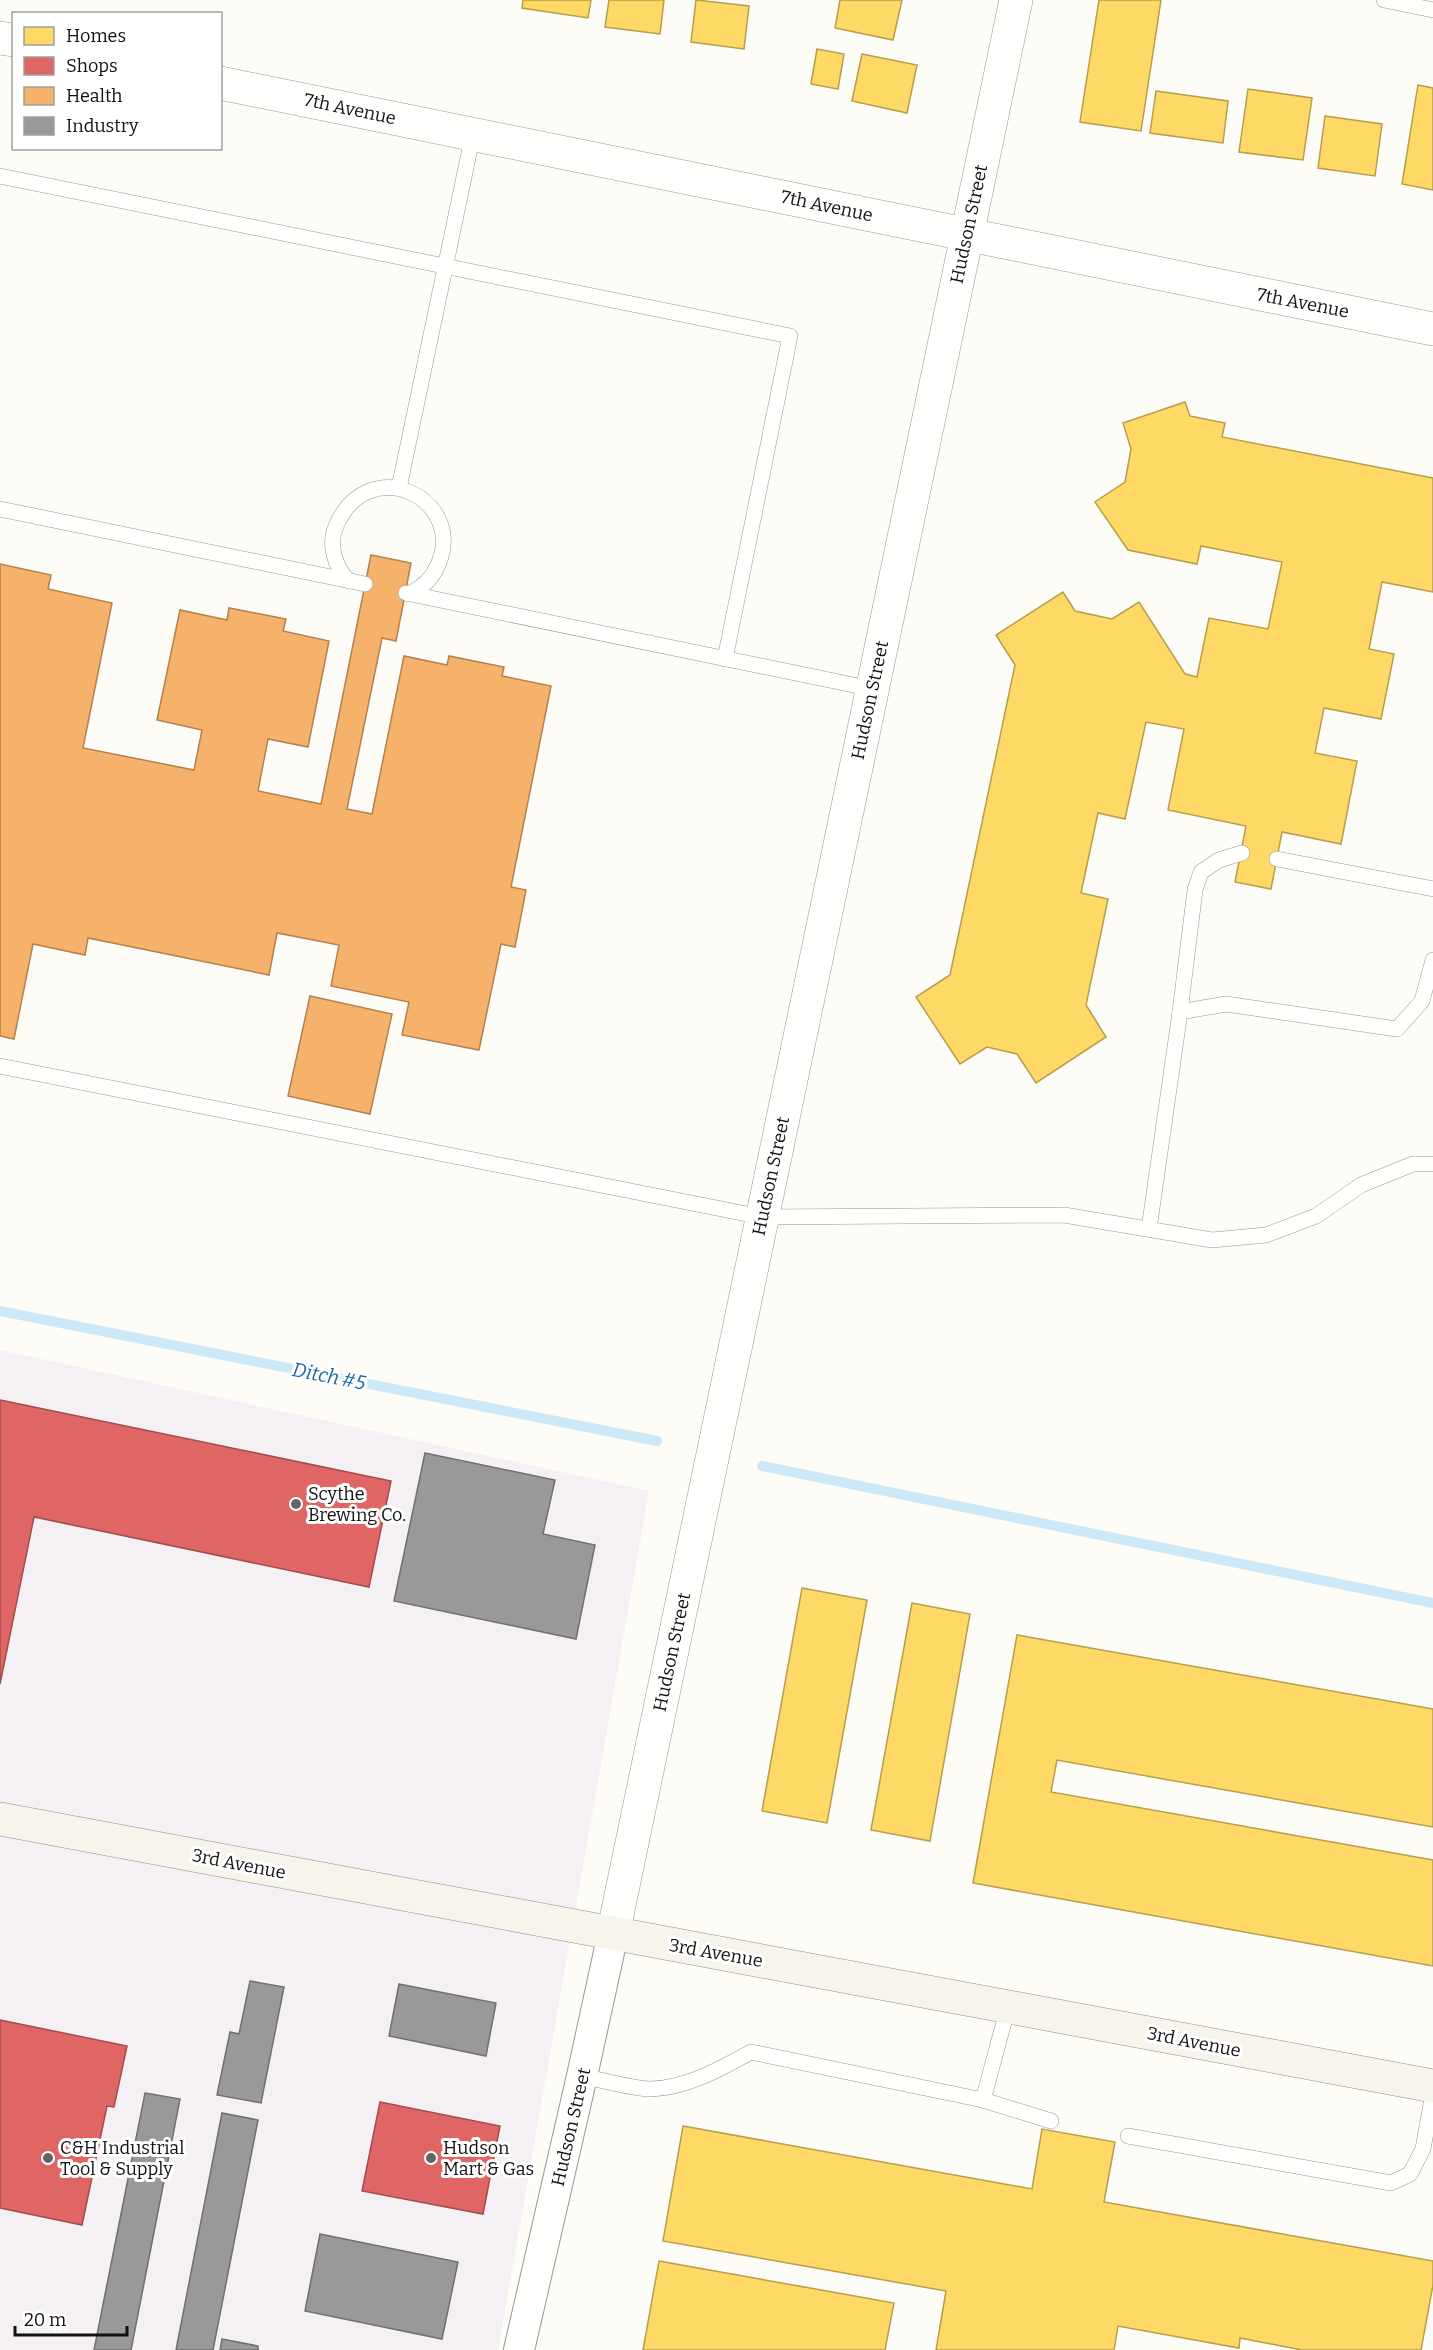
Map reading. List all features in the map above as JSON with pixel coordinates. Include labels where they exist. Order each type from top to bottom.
[{"type":"main road","name":"3rd Avenue","points":[[0,1819],[1433,2086]]},
{"type":"street","name":"Hudson Street","points":[[519,2350],[613,1934],[1016,0]]},
{"type":"street","name":"7th Avenue","points":[[222,83],[1433,329]]},
{"type":"lane","points":[[1384,0],[1433,10]]},
{"type":"lane","points":[[399,488],[473,134]]},
{"type":"lane","points":[[0,176],[790,336],[725,659]]},
{"type":"lane","points":[[349,581],[341,574],[333,554],[333,532],[342,512],[357,496],[377,488],[399,488],[419,496],[434,512],[442,532],[443,554],[434,574],[419,589],[408,593],[873,689]]},
{"type":"lane","points":[[0,509],[365,584]]},
{"type":"lane","points":[[1149,1229],[1195,890],[1202,872],[1219,860],[1242,853]]},
{"type":"lane","points":[[1277,859],[1433,889]]},
{"type":"lane","points":[[1180,1012],[1226,1004],[1397,1029],[1422,1001],[1433,960]]},
{"type":"lane","points":[[0,1066],[762,1217],[1064,1215],[1212,1240],[1266,1235],[1316,1216],[1361,1185],[1413,1164],[1433,1164]]},
{"type":"lane","points":[[983,2100],[1008,2007]]},
{"type":"lane","points":[[582,2076],[650,2089],[688,2083],[751,2052],[983,2100],[1051,2121]]},
{"type":"lane","points":[[1128,2136],[1391,2183],[1410,2175],[1423,2149],[1433,2093]]},
{"type":"shaded area","points":[[0,1350],[649,1491],[498,2350],[0,2350]]},
{"type":"building: Homes","points":[[523,0],[591,0],[588,18],[522,8]]},
{"type":"building: Homes","points":[[609,0],[664,0],[660,34],[605,27]]},
{"type":"building: Homes","points":[[696,0],[749,6],[744,49],[691,42]]},
{"type":"building: Homes","points":[[840,0],[902,0],[893,40],[835,28]]},
{"type":"building: Homes","points":[[1099,0],[1161,0],[1141,131],[1080,122]]},
{"type":"building: Homes","points":[[817,49],[844,54],[838,89],[811,84]]},
{"type":"building: Homes","points":[[862,54],[917,65],[907,113],[852,101]]},
{"type":"building: Homes","points":[[1418,85],[1433,88],[1433,190],[1402,184]]},
{"type":"building: Homes","points":[[1248,89],[1312,98],[1303,160],[1239,152]]},
{"type":"building: Homes","points":[[1156,91],[1228,101],[1223,143],[1150,133]]},
{"type":"building: Homes","points":[[1325,116],[1382,124],[1375,176],[1318,168]]},
{"type":"building: Homes","points":[[1185,402],[1190,416],[1225,423],[1222,437],[1433,478],[1433,592],[1382,582],[1369,649],[1394,654],[1381,719],[1324,708],[1315,753],[1357,761],[1341,844],[1282,832],[1271,889],[1235,882],[1246,826],[1168,810],[1184,729],[1146,722],[1125,819],[1098,813],[1081,893],[1108,899],[1086,1005],[1106,1037],[1036,1083],[1017,1054],[987,1047],[960,1064],[916,997],[950,975],[1015,665],[996,635],[1063,592],[1075,611],[1112,619],[1139,602],[1185,674],[1197,677],[1209,618],[1268,629],[1282,562],[1201,546],[1197,564],[1128,550],[1095,502],[1125,482],[1131,449],[1123,423]]},
{"type":"building: Homes","points":[[802,1588],[867,1600],[827,1823],[762,1811]]},
{"type":"building: Homes","points":[[912,1603],[970,1614],[930,1841],[871,1830]]},
{"type":"building: Homes","points":[[1017,1635],[1433,1709],[1433,1827],[1057,1760],[1051,1792],[1433,1860],[1433,1966],[973,1883]]},
{"type":"building: Homes","points":[[683,2126],[1032,2189],[1042,2129],[1115,2142],[1104,2202],[1433,2261],[1433,2285],[1421,2350],[1302,2350],[1240,2338],[1239,2348],[1118,2326],[1114,2350],[936,2350],[946,2291],[663,2241]]},
{"type":"building: Homes","points":[[659,2261],[894,2303],[885,2350],[643,2350]]},
{"type":"building: Shops","points":[[0,1400],[391,1481],[369,1587],[34,1517],[0,1684]]},
{"type":"building: Shops","name":"C&H Industrial Tool & Supply","points":[[0,2020],[127,2046],[114,2107],[107,2106],[82,2225],[0,2208]]},
{"type":"building: Shops","name":"Hudson Mart & Gas","points":[[380,2102],[500,2126],[483,2214],[362,2191]]},
{"type":"building: Health","points":[[371,555],[411,563],[396,641],[382,638],[347,809],[372,814],[404,656],[447,665],[449,656],[504,667],[502,676],[551,686],[511,887],[526,890],[515,947],[501,944],[479,1050],[402,1035],[409,1002],[331,986],[339,945],[277,933],[269,975],[88,938],[85,955],[33,944],[14,1039],[0,1036],[0,564],[51,575],[48,589],[112,603],[83,748],[194,770],[202,730],[157,720],[180,610],[227,620],[229,608],[286,619],[283,631],[329,641],[308,747],[268,739],[258,791],[321,804]]},
{"type":"building: Health","points":[[310,996],[392,1014],[370,1114],[288,1096]]},
{"type":"building: Industry","points":[[425,1453],[555,1480],[543,1534],[595,1545],[576,1639],[394,1601]]},
{"type":"building: Industry","points":[[250,1981],[284,1987],[261,2103],[217,2095],[230,2032],[239,2034]]},
{"type":"building: Industry","points":[[399,1984],[496,2003],[486,2056],[389,2036]]},
{"type":"building: Industry","points":[[145,2093],[180,2099],[131,2350],[94,2350]]},
{"type":"building: Industry","points":[[222,2113],[258,2120],[213,2350],[176,2350]]},
{"type":"building: Industry","points":[[320,2234],[458,2262],[442,2339],[305,2311]]},
{"type":"building: Industry","points":[[222,2339],[258,2346],[258,2350],[220,2350]]},
{"type":"waterway","name":"Ditch #5","points":[[0,1311],[657,1441]]},
{"type":"waterway","points":[[762,1466],[1433,1603]]},
{"type":"place","name":"Scythe Brewing Co.","points":[[296,1504]]},
{"type":"place","name":"C&H Industrial Tool & Supply","points":[[48,2158]]},
{"type":"place","name":"Hudson Mart & Gas","points":[[431,2158]]}]
